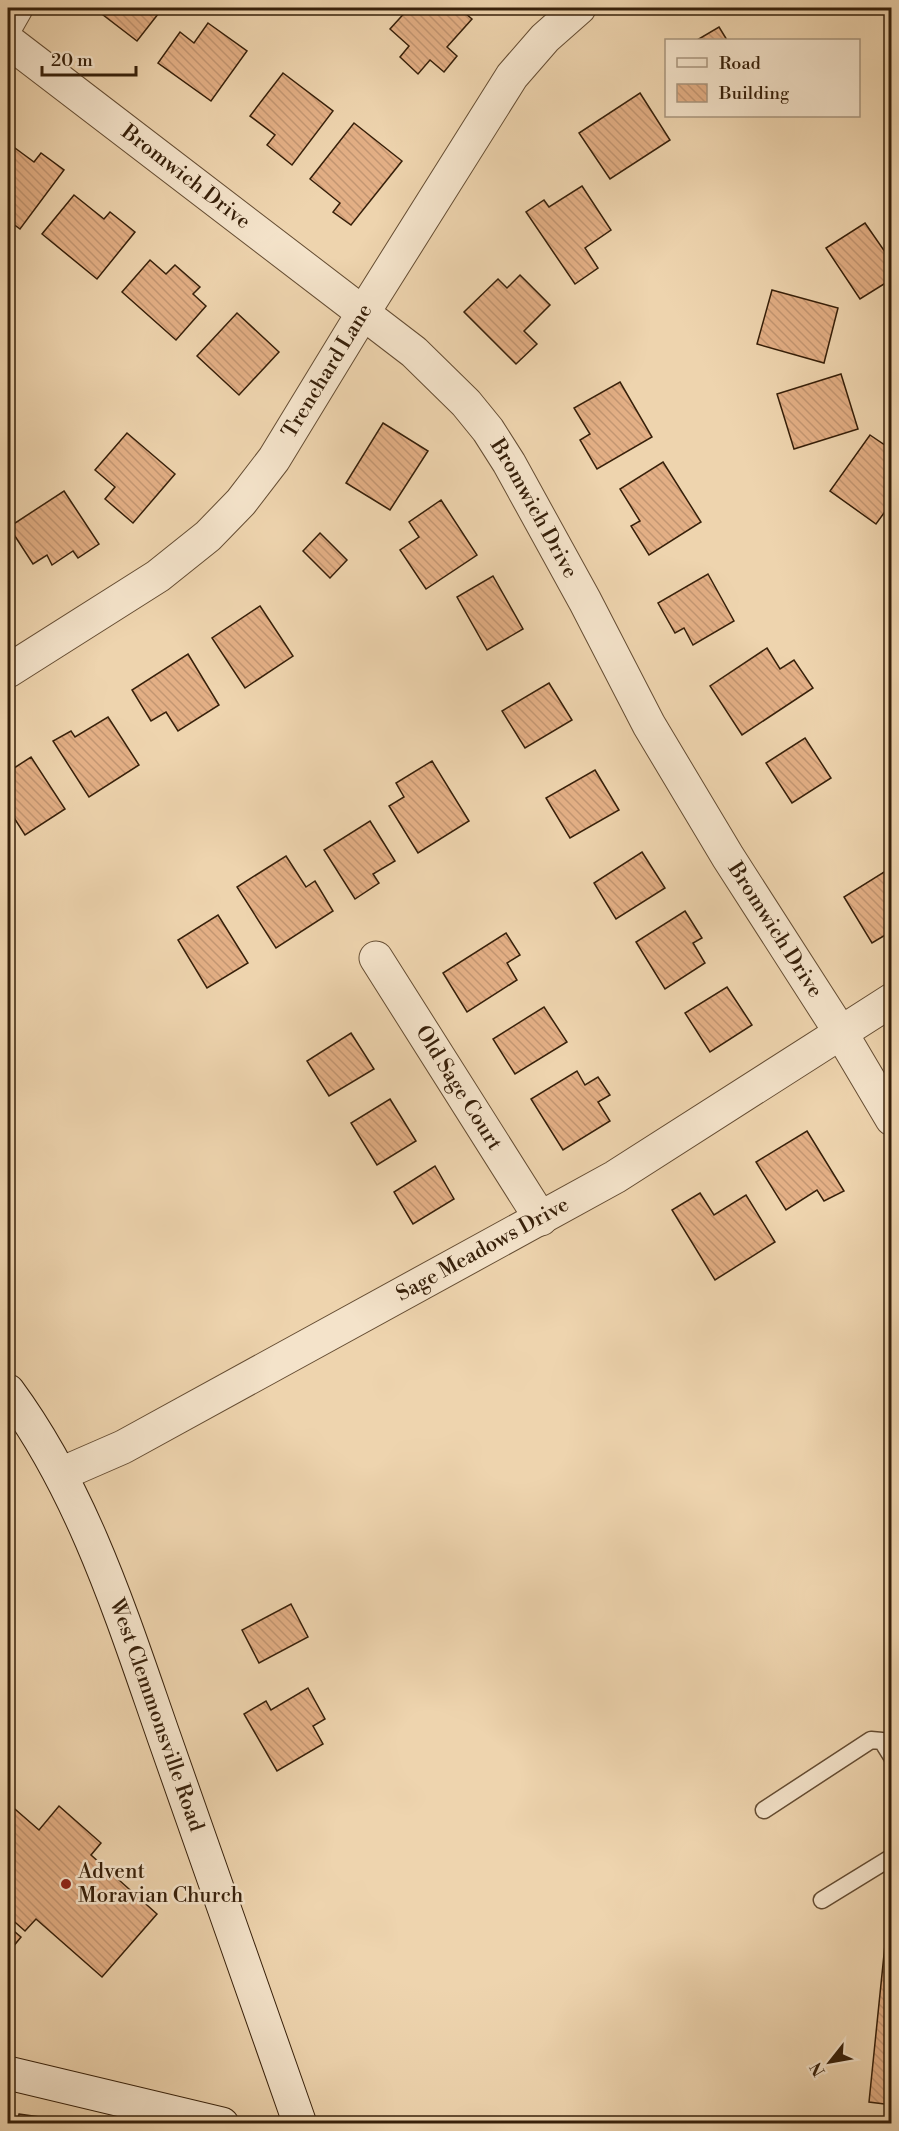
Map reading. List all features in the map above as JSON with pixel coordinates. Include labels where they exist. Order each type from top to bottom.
[{"type":"street","points":[[8,22],[16,8]]},
{"type":"street","name":"Trenchard Lane","points":[[8,671],[158,576],[208,536],[241,502],[274,459],[512,76],[545,38],[579,8]]},
{"type":"street","name":"Bromwich Drive","points":[[8,41],[422,359],[466,404],[499,446],[585,601],[649,725],[728,857],[841,1033],[891,1119]]},
{"type":"street","name":"Old Sage Court","points":[[376,958],[541,1219]]},
{"type":"street","name":"Sage Meadows Drive","points":[[61,1473],[123,1447],[615,1178],[891,1000]]},
{"type":"street","name":"West Clemmonsville Road","points":[[8,1390],[61,1473],[105,1569],[300,2124]]},
{"type":"street","points":[[8,2073],[222,2124]]},
{"type":"lane","points":[[764,1810],[871,1740],[882,1741],[891,1757]]},
{"type":"lane","points":[[822,1900],[891,1857]]},
{"type":"building","points":[[94,8],[161,8],[162,9],[137,41]]},
{"type":"building","points":[[409,8],[459,8],[472,19],[447,47],[457,56],[444,72],[430,60],[418,74],[400,57],[409,46],[390,29]]},
{"type":"building","points":[[208,23],[247,51],[211,101],[158,63],[180,32],[194,43]]},
{"type":"building","points":[[719,27],[726,39],[699,39]]},
{"type":"building","points":[[283,73],[333,111],[292,165],[267,145],[275,135],[250,116]]},
{"type":"building","points":[[640,93],[670,140],[610,179],[579,133]]},
{"type":"building","points":[[354,123],[402,161],[351,225],[333,212],[340,203],[310,179]]},
{"type":"building","points":[[15,148],[34,162],[41,153],[64,170],[20,229],[8,220],[8,159]]},
{"type":"building","points":[[582,186],[611,230],[585,248],[598,268],[575,284],[526,212],[544,200],[549,207]]},
{"type":"building","points":[[74,195],[104,219],[110,212],[135,232],[97,279],[42,234]]},
{"type":"building","points":[[865,223],[892,262],[892,279],[860,299],[826,248]]},
{"type":"building","points":[[150,260],[166,274],[175,265],[200,287],[193,294],[206,306],[176,340],[122,292]]},
{"type":"building","points":[[520,275],[550,305],[524,331],[537,344],[516,364],[464,312],[498,279],[507,288]]},
{"type":"building","points":[[772,290],[838,308],[824,363],[757,344]]},
{"type":"building","points":[[237,313],[279,352],[239,395],[197,356]]},
{"type":"building","points":[[841,374],[858,429],[794,449],[777,394]]},
{"type":"building","points":[[620,382],[652,437],[597,469],[580,440],[590,434],[574,408]]},
{"type":"building","points":[[383,423],[428,451],[390,510],[346,483]]},
{"type":"building","points":[[127,433],[175,474],[133,523],[105,499],[115,487],[95,470]]},
{"type":"building","points":[[870,435],[892,450],[892,502],[876,524],[830,491]]},
{"type":"building","points":[[663,462],[701,522],[649,555],[631,526],[640,521],[620,489]]},
{"type":"building","points":[[64,491],[99,544],[78,558],[73,551],[52,565],[47,555],[33,564],[9,527]]},
{"type":"building","points":[[441,500],[477,555],[426,589],[400,550],[419,537],[409,522]]},
{"type":"building","points":[[320,533],[347,560],[330,578],[303,551]]},
{"type":"building","points":[[708,574],[734,621],[693,645],[684,628],[675,633],[658,603]]},
{"type":"building","points":[[493,576],[523,629],[487,650],[457,597]]},
{"type":"building","points":[[260,606],[293,656],[245,688],[212,638]]},
{"type":"building","points":[[767,648],[780,669],[794,660],[813,688],[742,735],[710,686]]},
{"type":"building","points":[[188,654],[219,705],[178,731],[166,712],[151,721],[132,690]]},
{"type":"building","points":[[549,683],[572,720],[525,748],[502,711]]},
{"type":"building","points":[[108,717],[139,765],[89,797],[53,741],[71,731],[75,737]]},
{"type":"building","points":[[805,738],[831,778],[792,803],[766,763]]},
{"type":"building","points":[[31,757],[65,809],[25,835],[11,813],[8,816],[8,772]]},
{"type":"building","points":[[432,761],[469,821],[418,853],[389,806],[404,797],[396,783]]},
{"type":"building","points":[[595,770],[619,810],[570,838],[546,798]]},
{"type":"building","points":[[370,821],[395,861],[373,874],[379,883],[355,899],[324,850]]},
{"type":"building","points":[[642,852],[665,888],[616,919],[594,883]]},
{"type":"building","points":[[286,856],[306,887],[315,881],[333,911],[276,948],[237,887]]},
{"type":"building","points":[[892,867],[892,931],[872,943],[844,897]]},
{"type":"building","points":[[685,911],[702,938],[693,943],[705,963],[665,989],[636,942]]},
{"type":"building","points":[[218,915],[248,963],[207,988],[178,940]]},
{"type":"building","points":[[506,933],[520,955],[507,963],[517,980],[467,1012],[443,973]]},
{"type":"building","points":[[727,987],[752,1025],[710,1052],[685,1013]]},
{"type":"building","points":[[544,1007],[567,1042],[515,1074],[493,1039]]},
{"type":"building","points":[[351,1033],[374,1069],[329,1096],[307,1061]]},
{"type":"building","points":[[577,1071],[585,1085],[598,1077],[610,1095],[598,1102],[610,1121],[563,1150],[531,1099]]},
{"type":"building","points":[[390,1099],[416,1141],[377,1165],[351,1123]]},
{"type":"building","points":[[807,1131],[844,1191],[824,1201],[817,1190],[786,1210],[756,1162]]},
{"type":"building","points":[[435,1166],[454,1199],[413,1224],[394,1192]]},
{"type":"building","points":[[700,1193],[714,1215],[746,1195],[775,1242],[715,1280],[672,1210]]},
{"type":"building","points":[[291,1604],[308,1637],[259,1663],[242,1630]]},
{"type":"building","points":[[308,1688],[325,1719],[313,1726],[323,1744],[277,1771],[244,1714],[266,1701],[271,1710]]},
{"type":"building","name":"Advent Moravian Church","points":[[8,1803],[39,1830],[59,1806],[101,1843],[91,1855],[157,1914],[102,1977],[36,1919],[25,1931],[8,1916]]},
{"type":"building","points":[[887,1925],[892,1925],[892,2105],[869,2102]]},
{"type":"building","points":[[8,1926],[21,1937],[8,1953]]},
{"type":"building","points":[[19,2114],[74,2122],[74,2124],[17,2124]]},
{"type":"place","name":"Advent Moravian Church","points":[[66,1884]]}]
